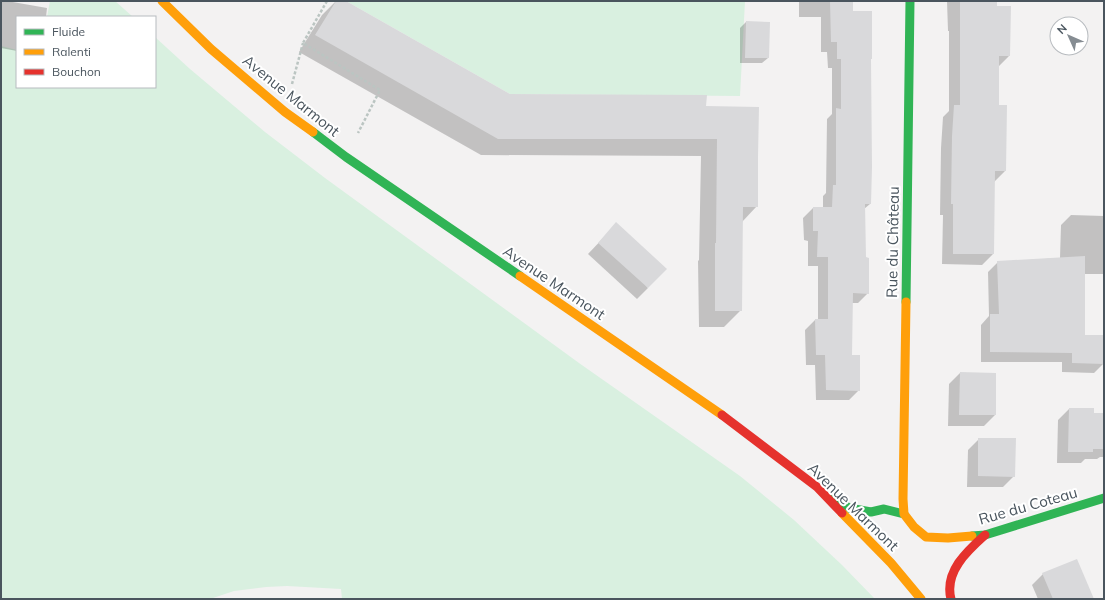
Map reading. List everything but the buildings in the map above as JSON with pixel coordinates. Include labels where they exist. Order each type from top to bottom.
[{"type":"main road","name":"Avenue Marmont","points":[[162,1],[211,49],[285,112],[346,157],[726,418],[816,487],[891,563],[921,599]]},
{"type":"main road","name":"Rue du Château","points":[[904,514],[910,1]]},
{"type":"main road","points":[[816,487],[849,508],[871,512],[884,509],[904,514]]},
{"type":"main road","name":"Rue du Coteau","points":[[904,514],[914,527],[926,537],[948,538],[985,535],[1104,498]]},
{"type":"main road","points":[[951,599],[949,594],[952,575],[960,559],[985,535]]},
{"type":"path","points":[[285,112],[303,42],[327,1]]},
{"type":"path","points":[[303,42],[380,90],[346,157]]},
{"type":"green space","points":[[50,1],[115,1],[132,16],[47,16]]},
{"type":"green space","points":[[346,1],[745,1],[740,96],[510,94]]},
{"type":"green space","points":[[156,38],[190,69],[265,132],[325,178],[579,363],[740,476],[794,520],[842,565],[875,599],[342,599],[341,589],[287,586],[234,591],[210,599],[1,599],[1,46],[16,50],[16,88],[156,88]]},
{"type":"traffic: fast","points":[[906,302],[910,1]]},
{"type":"traffic: fast","points":[[313,132],[346,157],[520,276]]},
{"type":"traffic: fast","points":[[834,498],[849,508],[871,512],[884,509],[904,514]]},
{"type":"traffic: fast","points":[[972,536],[985,535],[1104,498]]},
{"type":"traffic: slow","points":[[162,1],[211,49],[285,112],[313,132]]},
{"type":"traffic: slow","points":[[520,276],[722,415]]},
{"type":"traffic: slow","points":[[906,302],[904,514],[914,527],[926,537],[948,538],[972,536]]},
{"type":"traffic: slow","points":[[842,513],[891,563],[921,599]]},
{"type":"traffic: jam","points":[[722,415],[817,487],[842,513]]},
{"type":"traffic: jam","points":[[951,599],[950,589],[954,571],[964,555],[985,535]]}]
